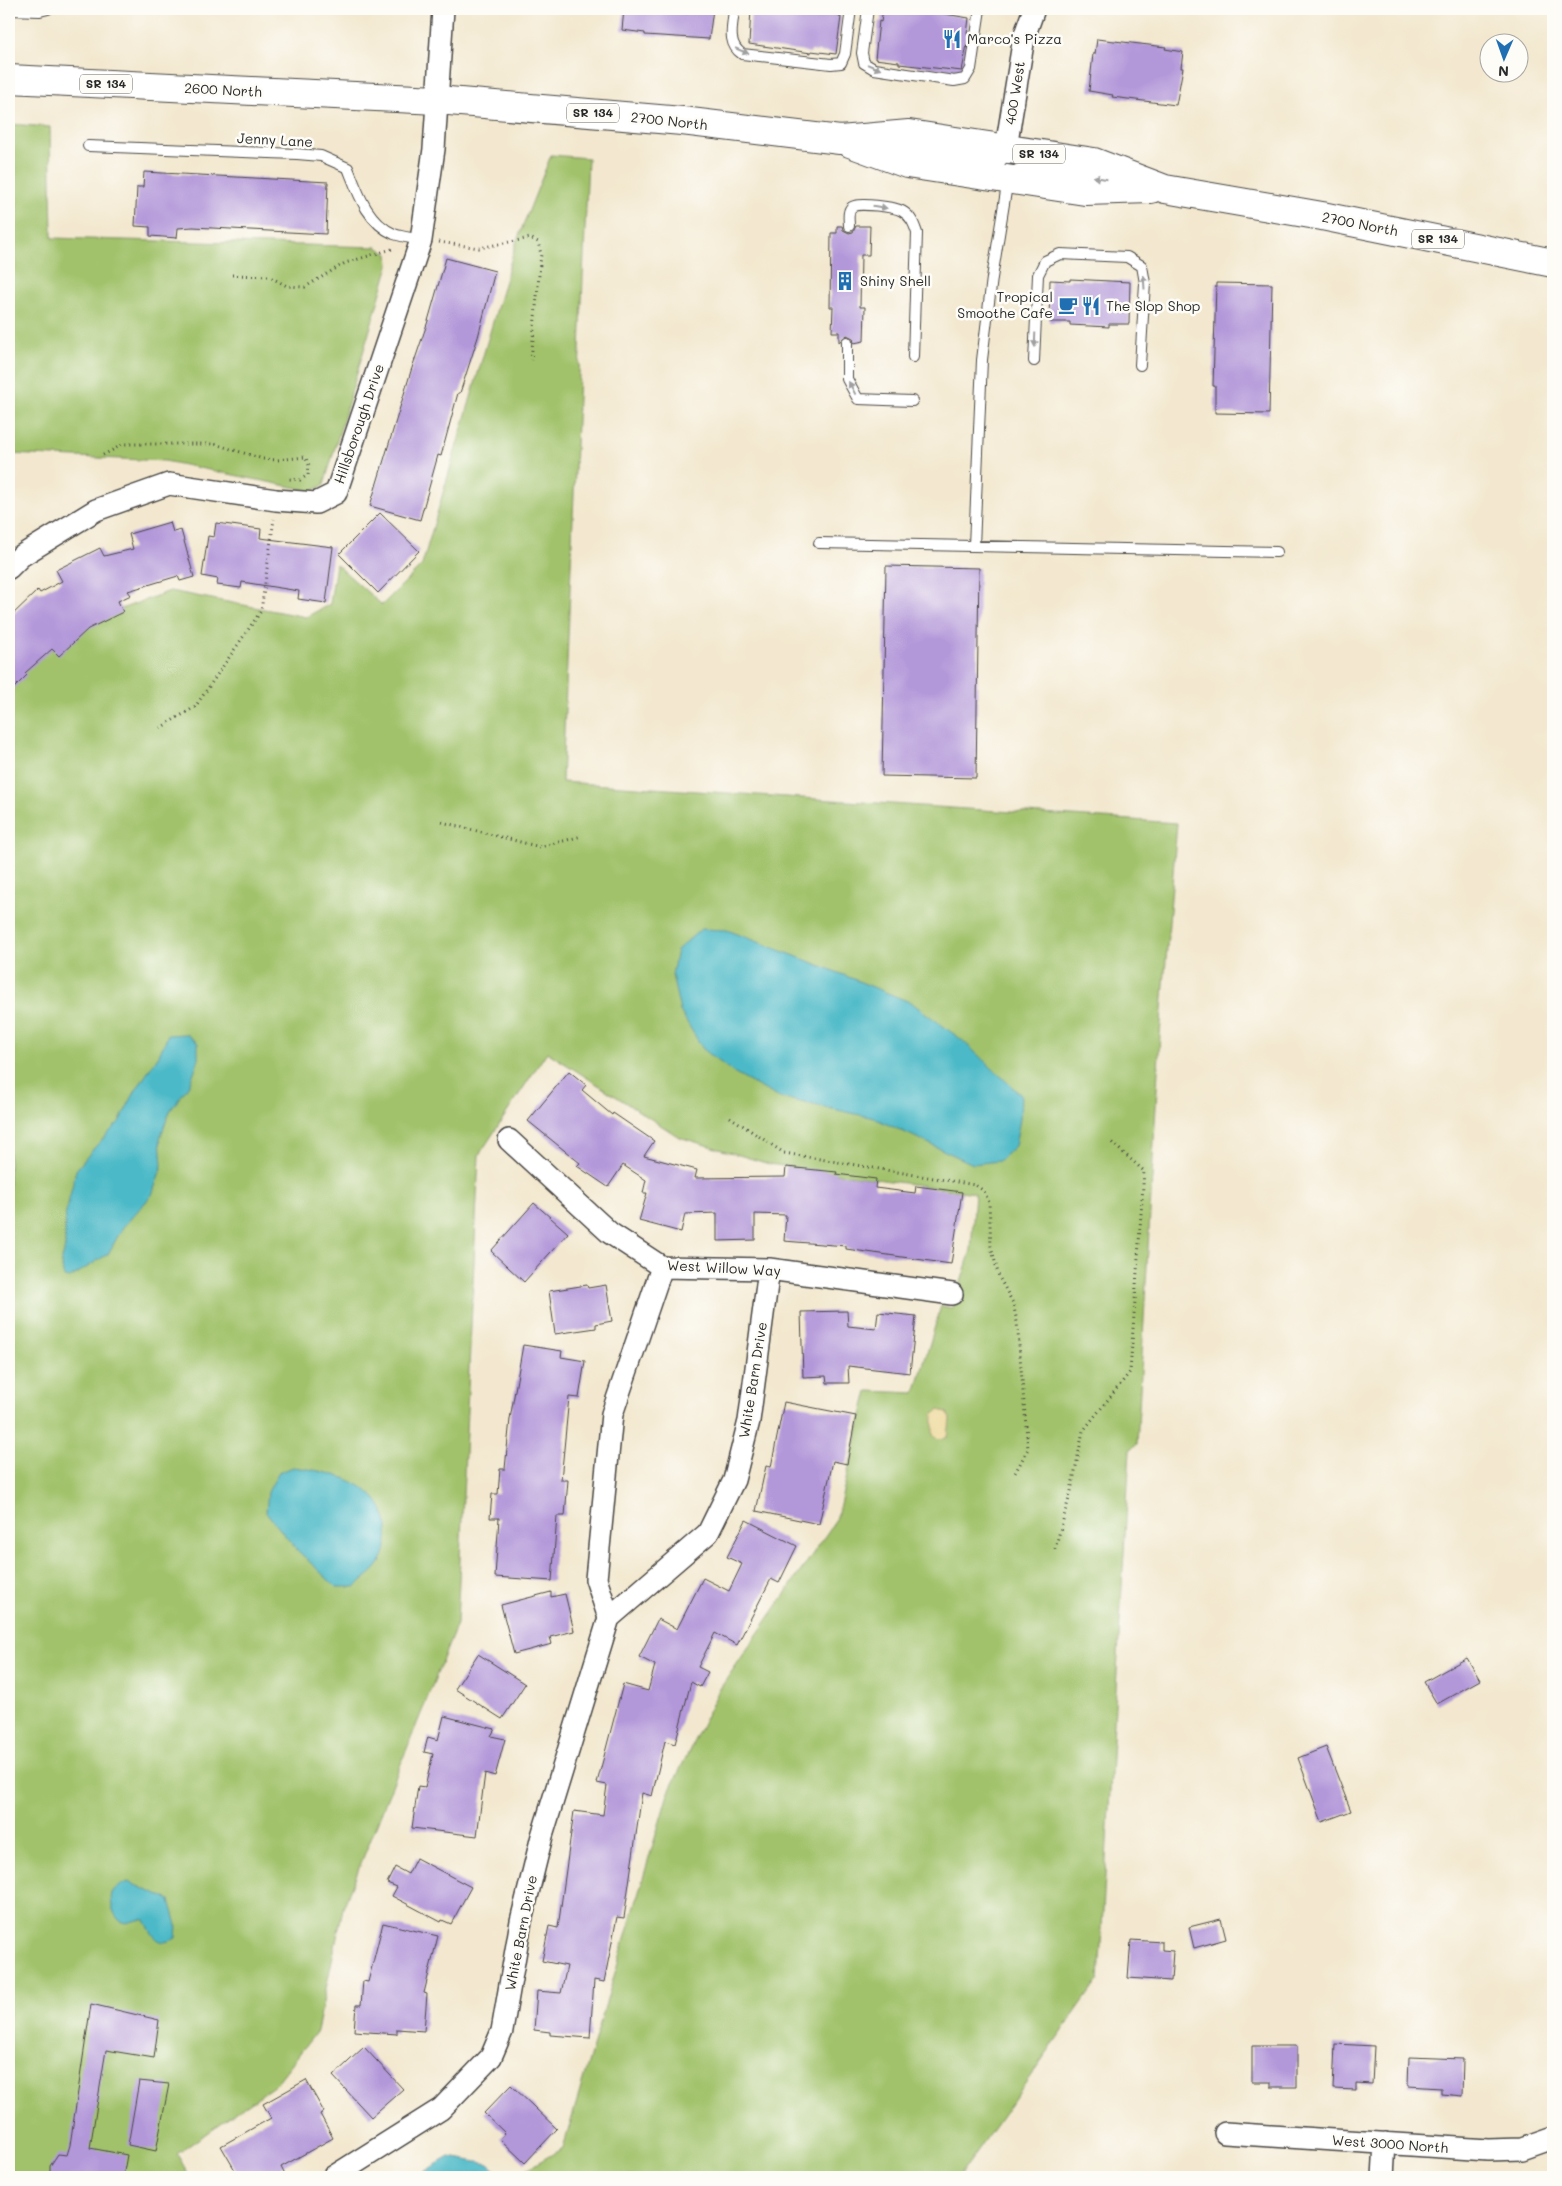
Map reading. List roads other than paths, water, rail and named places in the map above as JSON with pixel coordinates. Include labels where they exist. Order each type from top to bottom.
[{"type":"main road","name":"2600 North","points":[[9,79],[437,100]]},
{"type":"main road","name":"2700 North","points":[[437,100],[682,121],[840,140],[909,134],[1006,148],[1094,162],[1165,189],[1322,216],[1553,263]]},
{"type":"main road","name":"2700 North","points":[[840,140],[907,164],[1085,191],[1165,189]]},
{"type":"street","name":"Hillsborough Drive","points":[[9,568],[21,556],[96,510],[169,484],[276,500],[316,503],[336,493],[421,240],[434,148],[443,9]]},
{"type":"street","name":"400 West","points":[[1006,148],[1024,37],[1034,9]]},
{"type":"street","name":"West Willow Way","points":[[509,1140],[610,1233],[662,1267],[769,1269],[952,1294]]},
{"type":"street","points":[[609,1618],[596,1579],[612,1414],[662,1267]]},
{"type":"street","name":"White Barn Drive","points":[[333,2177],[441,2109],[491,2057],[502,2031],[521,1921],[542,1836],[609,1618],[708,1533],[734,1480],[749,1421],[769,1269]]},
{"type":"street","name":"West 3000 North","points":[[1225,2133],[1488,2150],[1522,2149],[1553,2138]]},
{"type":"street","points":[[1383,2177],[1385,2143]]},
{"type":"lane","points":[[9,10],[40,11],[48,9]]},
{"type":"lane","points":[[734,9],[731,39],[734,48],[742,54],[831,64],[841,63],[846,54],[851,9]]},
{"type":"lane","points":[[868,9],[862,53],[864,63],[874,69],[954,81],[965,79],[971,70],[980,9]]},
{"type":"lane","name":"Jenny Lane","points":[[88,146],[321,156],[348,168],[363,205],[378,224],[395,234],[421,240]]},
{"type":"lane","points":[[974,546],[982,360],[1008,179]]},
{"type":"lane","points":[[849,226],[849,211],[853,206],[861,204],[901,210],[913,221],[917,233],[913,356]]},
{"type":"lane","points":[[1034,361],[1038,275],[1045,261],[1060,254],[1127,257],[1142,266],[1145,283],[1140,365]]},
{"type":"lane","points":[[847,342],[847,379],[858,399],[912,401]]},
{"type":"lane","points":[[819,543],[1277,552]]},
{"type":"water","points":[[701,929],[727,930],[912,1003],[962,1040],[1021,1095],[1020,1119],[1015,1146],[999,1161],[973,1164],[874,1118],[778,1097],[735,1074],[703,1049],[680,1011],[672,975],[677,950]]},
{"type":"water","points":[[186,1034],[198,1043],[198,1062],[189,1085],[170,1111],[160,1138],[162,1166],[152,1195],[123,1227],[108,1254],[70,1278],[64,1277],[61,1264],[65,1247],[65,1217],[76,1170],[119,1122],[136,1090],[159,1055],[168,1035]]},
{"type":"water","points":[[293,1467],[322,1472],[352,1481],[365,1489],[383,1511],[387,1526],[384,1554],[375,1570],[355,1587],[336,1587],[296,1549],[266,1512],[268,1492],[278,1473]]},
{"type":"water","points":[[128,1882],[170,1900],[177,1925],[176,1938],[165,1942],[160,1941],[153,1935],[145,1920],[125,1923],[119,1920],[112,1905],[111,1897],[117,1887]]},
{"type":"water","points":[[449,2157],[489,2164],[504,2177],[422,2177],[425,2171]]},
{"type":"place","name":"Marco's Pizza","points":[[952,39]]},
{"type":"place","name":"Shiny Shell","points":[[845,281]]},
{"type":"place","name":"Tropical Smoothe Cafe","points":[[1068,305]]},
{"type":"place","name":"The Slop Shop","points":[[1091,306]]}]
